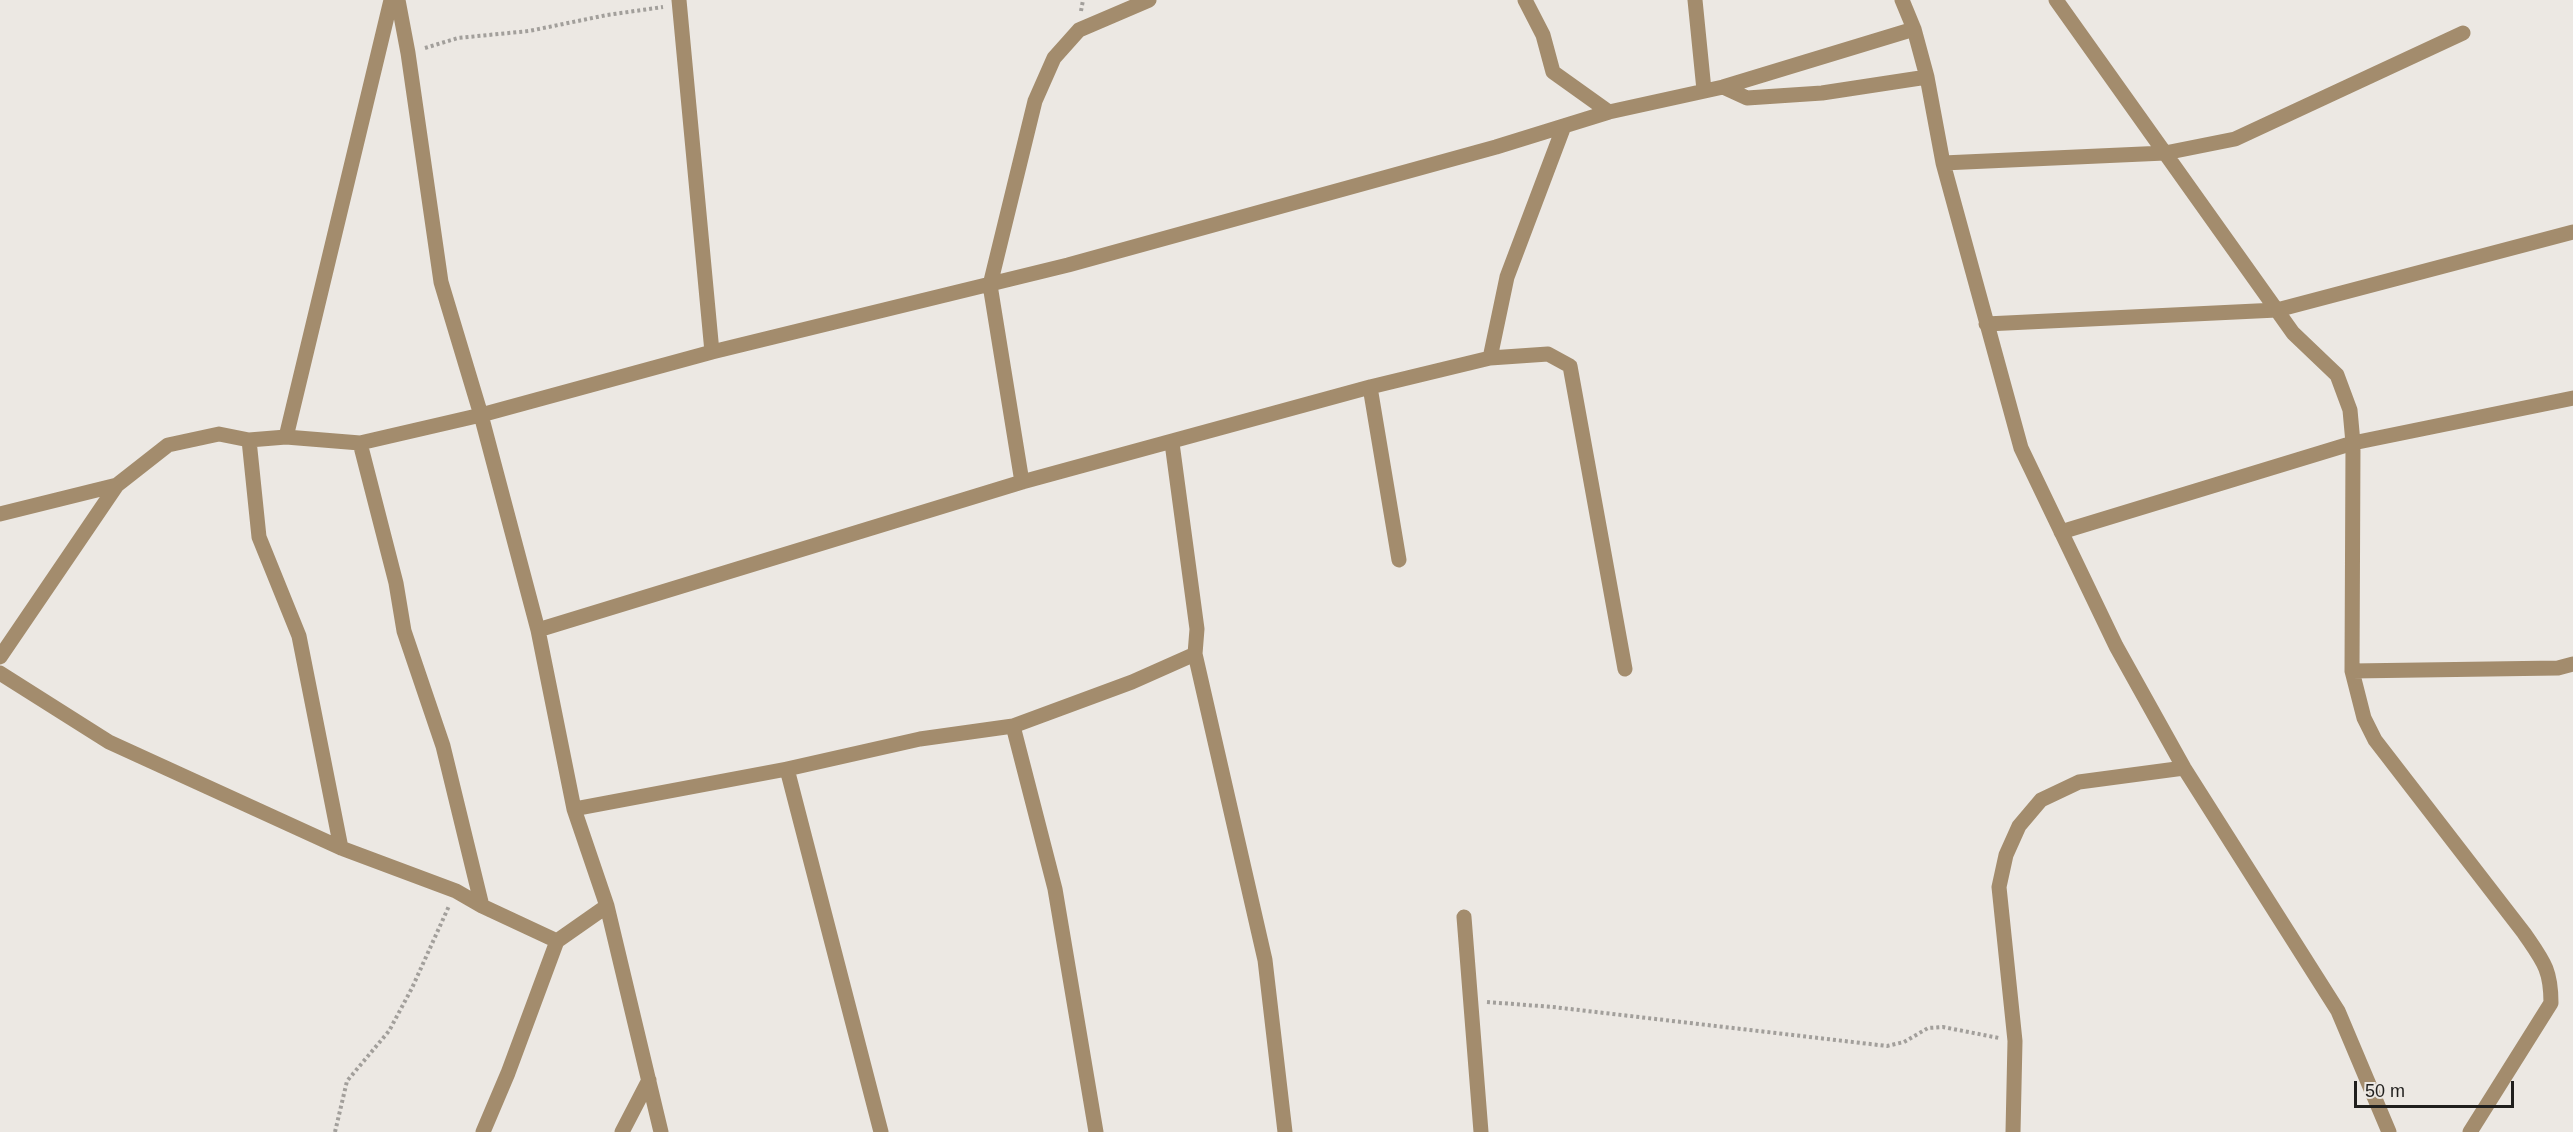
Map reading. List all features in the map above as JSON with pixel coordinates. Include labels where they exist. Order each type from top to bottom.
[{"type":"street","points":[[285,437],[391,0]]},
{"type":"street","points":[[398,0],[408,52],[441,282],[481,416],[538,630],[574,809],[607,906],[661,1132]]},
{"type":"street","points":[[1022,482],[990,285],[1035,101],[1054,58],[1079,30],[1149,0]]},
{"type":"street","points":[[1525,0],[1543,35],[1553,72],[1609,112]]},
{"type":"street","points":[[1695,0],[1704,90]]},
{"type":"street","points":[[1902,0],[1914,29],[1927,77],[1943,163],[2021,448],[2116,646],[2184,768],[2338,1011],[2389,1132]]},
{"type":"street","points":[[2056,0],[2293,333],[2337,375],[2350,410],[2353,443],[2352,671],[2364,718],[2375,740],[2524,933],[2546,964],[2548,974],[2550,1003],[2470,1132]]},
{"type":"street","points":[[680,3],[712,352]]},
{"type":"street","points":[[0,657],[117,485],[168,445],[219,434],[249,440],[285,437],[360,443],[481,416],[712,352],[884,308],[990,285],[1496,147],[1609,112],[1723,87],[1914,29]]},
{"type":"street","points":[[1943,163],[2165,153],[2235,139],[2463,33]]},
{"type":"street","points":[[1723,87],[1747,98],[1822,93],[1927,77]]},
{"type":"street","points":[[1490,358],[1507,277],[1564,126]]},
{"type":"street","points":[[1986,324],[2277,310],[2573,232]]},
{"type":"street","points":[[538,630],[1022,482],[1172,443],[1370,387],[1490,358],[1548,354],[1570,366],[1625,669]]},
{"type":"street","points":[[1370,387],[1399,560]]},
{"type":"street","points":[[2061,532],[2353,443],[2573,398]]},
{"type":"street","points":[[249,440],[259,537],[299,636],[341,848]]},
{"type":"street","points":[[360,443],[396,583],[404,631],[443,746],[482,906]]},
{"type":"street","points":[[1172,443],[1197,628],[1196,654],[1264,960],[1285,1132]]},
{"type":"street","points":[[0,514],[117,485]]},
{"type":"street","points":[[574,809],[787,769],[920,739],[1013,726],[1132,682],[1196,654]]},
{"type":"street","points":[[2352,671],[2558,668],[2573,664]]},
{"type":"street","points":[[2,678],[109,742],[341,848],[456,891],[482,906],[557,941]]},
{"type":"street","points":[[1013,726],[1055,889],[1096,1132]]},
{"type":"street","points":[[2013,1132],[2015,1041],[1999,887],[2006,855],[2019,826],[2041,800],[2079,782],[2184,768]]},
{"type":"street","points":[[787,769],[881,1132]]},
{"type":"street","points":[[483,1132],[508,1073],[557,941],[607,906]]},
{"type":"street","points":[[1464,917],[1481,1132]]},
{"type":"street","points":[[622,1132],[649,1080]]},
{"type":"path","points":[[408,52],[458,38],[529,31],[680,3]]},
{"type":"path","points":[[335,1132],[348,1081],[389,1031],[412,988],[456,891]]},
{"type":"path","points":[[1471,1001],[1553,1007],[1887,1046],[1904,1042],[1928,1028],[1943,1027],[2015,1041]]}]
